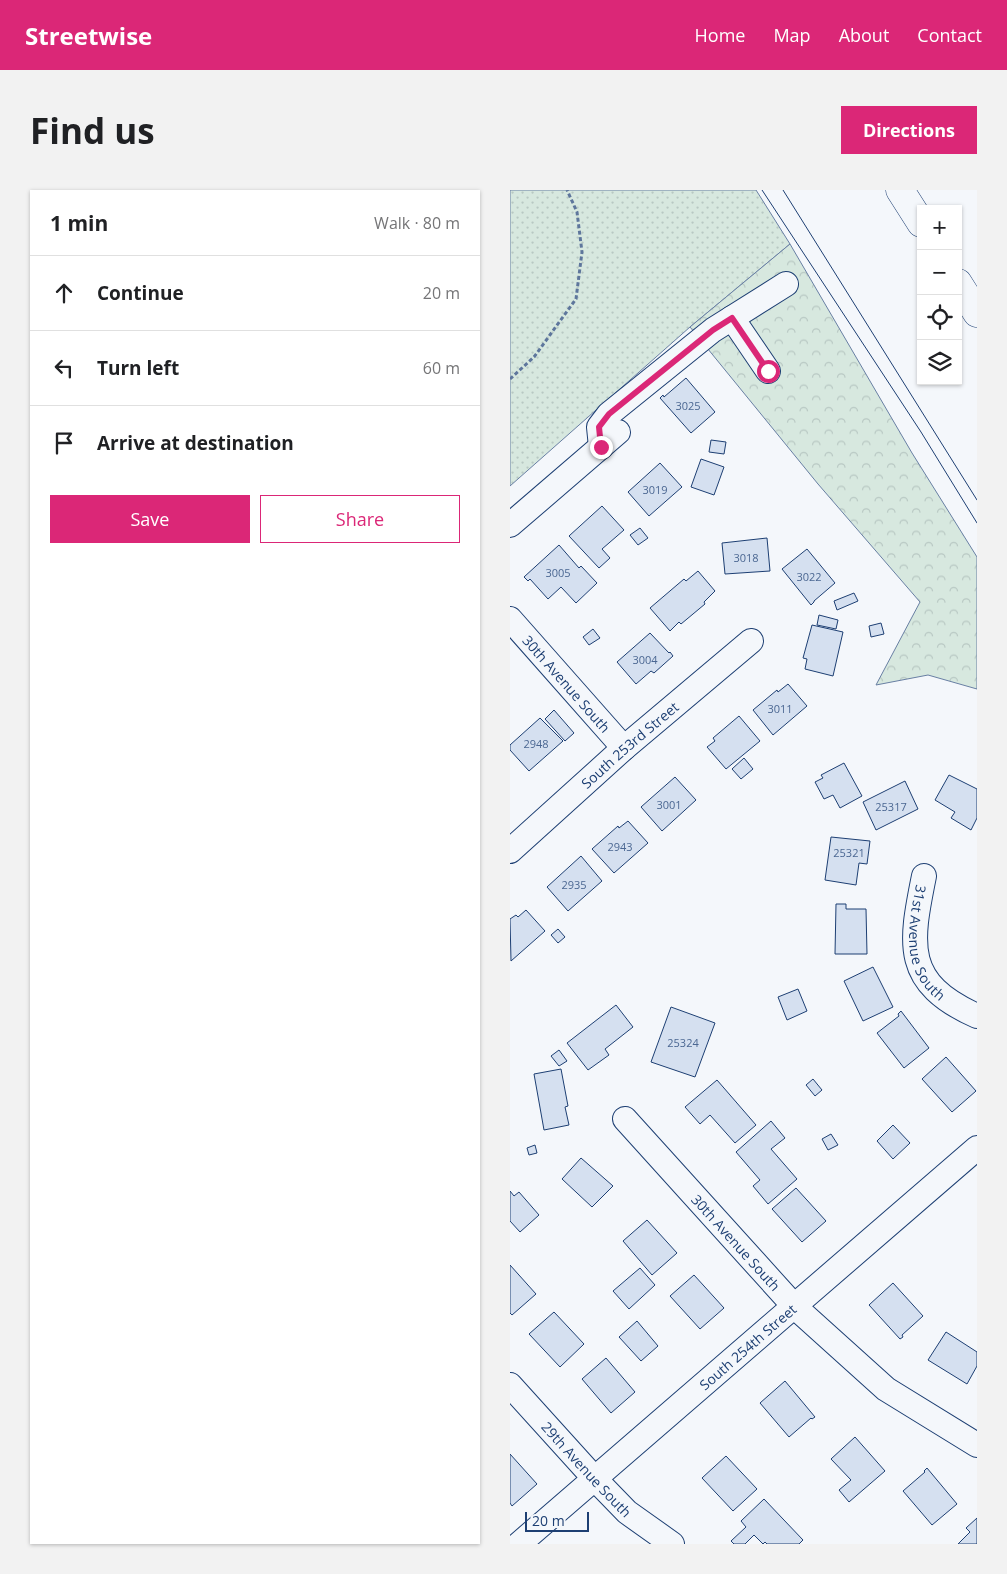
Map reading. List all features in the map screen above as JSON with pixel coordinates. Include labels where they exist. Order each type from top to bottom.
[{"type":"highway","points":[[900,190],[917,217]]},
{"type":"highway","points":[[962,289],[977,313]]},
{"type":"street","points":[[510,525],[610,439],[599,427],[609,414],[713,330],[786,284]]},
{"type":"street","points":[[732,318],[768,371]]},
{"type":"street","name":"30th Avenue South","points":[[510,619],[624,748]]},
{"type":"street","name":"South 253rd Street","points":[[510,850],[624,748],[751,641]]},
{"type":"street","name":"31st Avenue South","points":[[924,876],[915,918],[915,950],[920,970],[938,992],[960,1008],[977,1016]]},
{"type":"street","name":"30th Avenue South","points":[[624,1120],[795,1307],[886,1389],[977,1445]]},
{"type":"street","name":"South 254th Street","points":[[519,1544],[977,1148]]},
{"type":"street","name":"29th Avenue South","points":[[510,1385],[627,1512],[672,1544]]},
{"type":"path","points":[[510,379],[534,357],[576,299],[582,252],[577,212],[567,190]]},
{"type":"green space","points":[[510,190],[756,190],[790,244],[690,327],[510,486]]},
{"type":"green space","points":[[790,244],[912,453],[977,557],[977,689],[928,675],[876,685],[920,602],[818,484],[690,327]]},
{"type":"building","points":[[686,378],[715,412],[691,433],[660,398],[663,395],[664,397]]},
{"type":"building","points":[[711,440],[726,442],[724,454],[709,452]]},
{"type":"building","points":[[701,459],[724,467],[714,495],[691,487]]},
{"type":"building","points":[[660,463],[682,487],[649,516],[628,492]]},
{"type":"building","points":[[602,506],[624,530],[602,549],[610,558],[599,568],[569,536]]},
{"type":"building","points":[[640,528],[648,538],[638,545],[630,535]]},
{"type":"building","points":[[767,538],[770,571],[725,574],[722,543]]},
{"type":"building","points":[[559,545],[579,568],[581,566],[597,583],[576,603],[561,587],[548,599],[530,579],[528,581],[524,577]]},
{"type":"building","points":[[807,549],[835,583],[811,605],[782,569]]},
{"type":"building","points":[[698,571],[715,591],[704,602],[705,604],[681,624],[679,622],[670,631],[650,608],[684,579],[686,581]]},
{"type":"building","points":[[854,593],[858,601],[837,610],[834,601]]},
{"type":"building","points":[[819,615],[838,620],[836,629],[817,625]]},
{"type":"building","points":[[881,623],[884,634],[871,637],[869,626]]},
{"type":"building","points":[[812,625],[843,632],[833,676],[805,669],[807,659],[803,658]]},
{"type":"building","points":[[593,629],[600,638],[589,645],[583,637]]},
{"type":"building","points":[[650,633],[673,656],[654,673],[651,671],[636,684],[617,662]]},
{"type":"building","points":[[788,684],[807,706],[773,735],[753,710],[777,690],[778,692]]},
{"type":"building","points":[[554,710],[574,733],[565,741],[545,719]]},
{"type":"building","points":[[739,716],[760,741],[726,769],[707,747],[715,741],[713,738]]},
{"type":"building","points":[[540,718],[563,741],[529,771],[510,750],[510,745]]},
{"type":"building","points":[[744,758],[753,769],[741,779],[732,769]]},
{"type":"building","points":[[844,763],[862,796],[840,808],[833,795],[824,799],[815,782],[823,778],[821,775]]},
{"type":"building","points":[[949,775],[977,789],[977,818],[971,830],[951,818],[955,812],[935,800]]},
{"type":"building","points":[[675,777],[696,800],[662,831],[641,807]]},
{"type":"building","points":[[905,781],[918,809],[876,830],[863,802]]},
{"type":"building","points":[[628,821],[648,843],[614,873],[592,849],[618,826],[619,828]]},
{"type":"building","points":[[831,837],[870,841],[867,864],[859,863],[856,885],[825,880]]},
{"type":"building","points":[[581,856],[602,881],[568,911],[547,887]]},
{"type":"building","points":[[836,904],[846,904],[846,909],[866,909],[867,954],[835,954]]},
{"type":"building","points":[[526,910],[545,931],[511,961],[510,919],[516,915],[518,917]]},
{"type":"building","points":[[558,929],[565,937],[558,943],[551,935]]},
{"type":"building","points":[[873,967],[893,1007],[863,1021],[844,981]]},
{"type":"building","points":[[798,989],[807,1011],[787,1020],[778,997]]},
{"type":"building","points":[[616,1005],[633,1027],[605,1049],[609,1055],[588,1070],[567,1043]]},
{"type":"building","points":[[671,1007],[715,1023],[695,1077],[651,1062]]},
{"type":"building","points":[[901,1011],[929,1048],[904,1068],[877,1033],[899,1016],[898,1014]]},
{"type":"building","points":[[559,1050],[567,1061],[559,1066],[551,1056]]},
{"type":"building","points":[[946,1057],[976,1091],[952,1112],[922,1079]]},
{"type":"building","points":[[561,1069],[568,1106],[565,1107],[569,1125],[544,1130],[534,1074]]},
{"type":"building","points":[[813,1079],[822,1090],[815,1096],[806,1085]]},
{"type":"building","points":[[717,1080],[756,1125],[735,1143],[710,1115],[700,1124],[685,1107]]},
{"type":"building","points":[[771,1121],[785,1138],[771,1149],[797,1179],[768,1204],[753,1186],[760,1180],[736,1152]]},
{"type":"building","points":[[893,1125],[910,1143],[893,1159],[877,1141]]},
{"type":"building","points":[[831,1134],[838,1145],[828,1150],[822,1139]]},
{"type":"building","points":[[535,1145],[537,1153],[529,1155],[527,1148]]},
{"type":"building","points":[[581,1158],[613,1186],[592,1207],[562,1179]]},
{"type":"building","points":[[796,1188],[826,1221],[802,1242],[772,1209]]},
{"type":"building","points":[[510,1191],[514,1196],[519,1192],[539,1215],[520,1232],[510,1221]]},
{"type":"building","points":[[647,1220],[677,1253],[652,1275],[623,1241]]},
{"type":"building","points":[[510,1265],[536,1294],[512,1315],[510,1313]]},
{"type":"building","points":[[640,1268],[655,1285],[629,1309],[613,1291]]},
{"type":"building","points":[[694,1275],[724,1308],[700,1329],[670,1296]]},
{"type":"building","points":[[893,1283],[923,1316],[900,1339],[869,1305]]},
{"type":"building","points":[[554,1312],[584,1344],[560,1367],[529,1334]]},
{"type":"building","points":[[637,1321],[658,1346],[641,1361],[619,1337]]},
{"type":"building","points":[[946,1332],[977,1352],[977,1366],[967,1384],[928,1360]]},
{"type":"building","points":[[606,1358],[635,1392],[611,1413],[582,1379]]},
{"type":"building","points":[[785,1381],[815,1417],[811,1418],[789,1437],[760,1403]]},
{"type":"building","points":[[855,1437],[885,1471],[849,1502],[839,1490],[851,1480],[831,1459]]},
{"type":"building","points":[[510,1454],[537,1484],[512,1506],[510,1503]]},
{"type":"building","points":[[726,1456],[757,1489],[733,1511],[702,1478]]},
{"type":"building","points":[[927,1468],[957,1504],[932,1525],[903,1491],[925,1472]]},
{"type":"building","points":[[764,1499],[803,1540],[799,1544],[767,1544],[765,1542],[763,1544],[754,1535],[745,1544],[734,1544],[731,1541],[746,1527],[741,1521]]},
{"type":"building","points":[[977,1518],[977,1544],[958,1544],[970,1532],[966,1528]]},
{"type":"tram line","points":[[762,190],[921,432],[977,523]]},
{"type":"tram line","points":[[783,190],[977,500]]},
{"type":"route","points":[[601,447],[599,427],[609,414],[713,330],[732,318],[768,371]]}]
